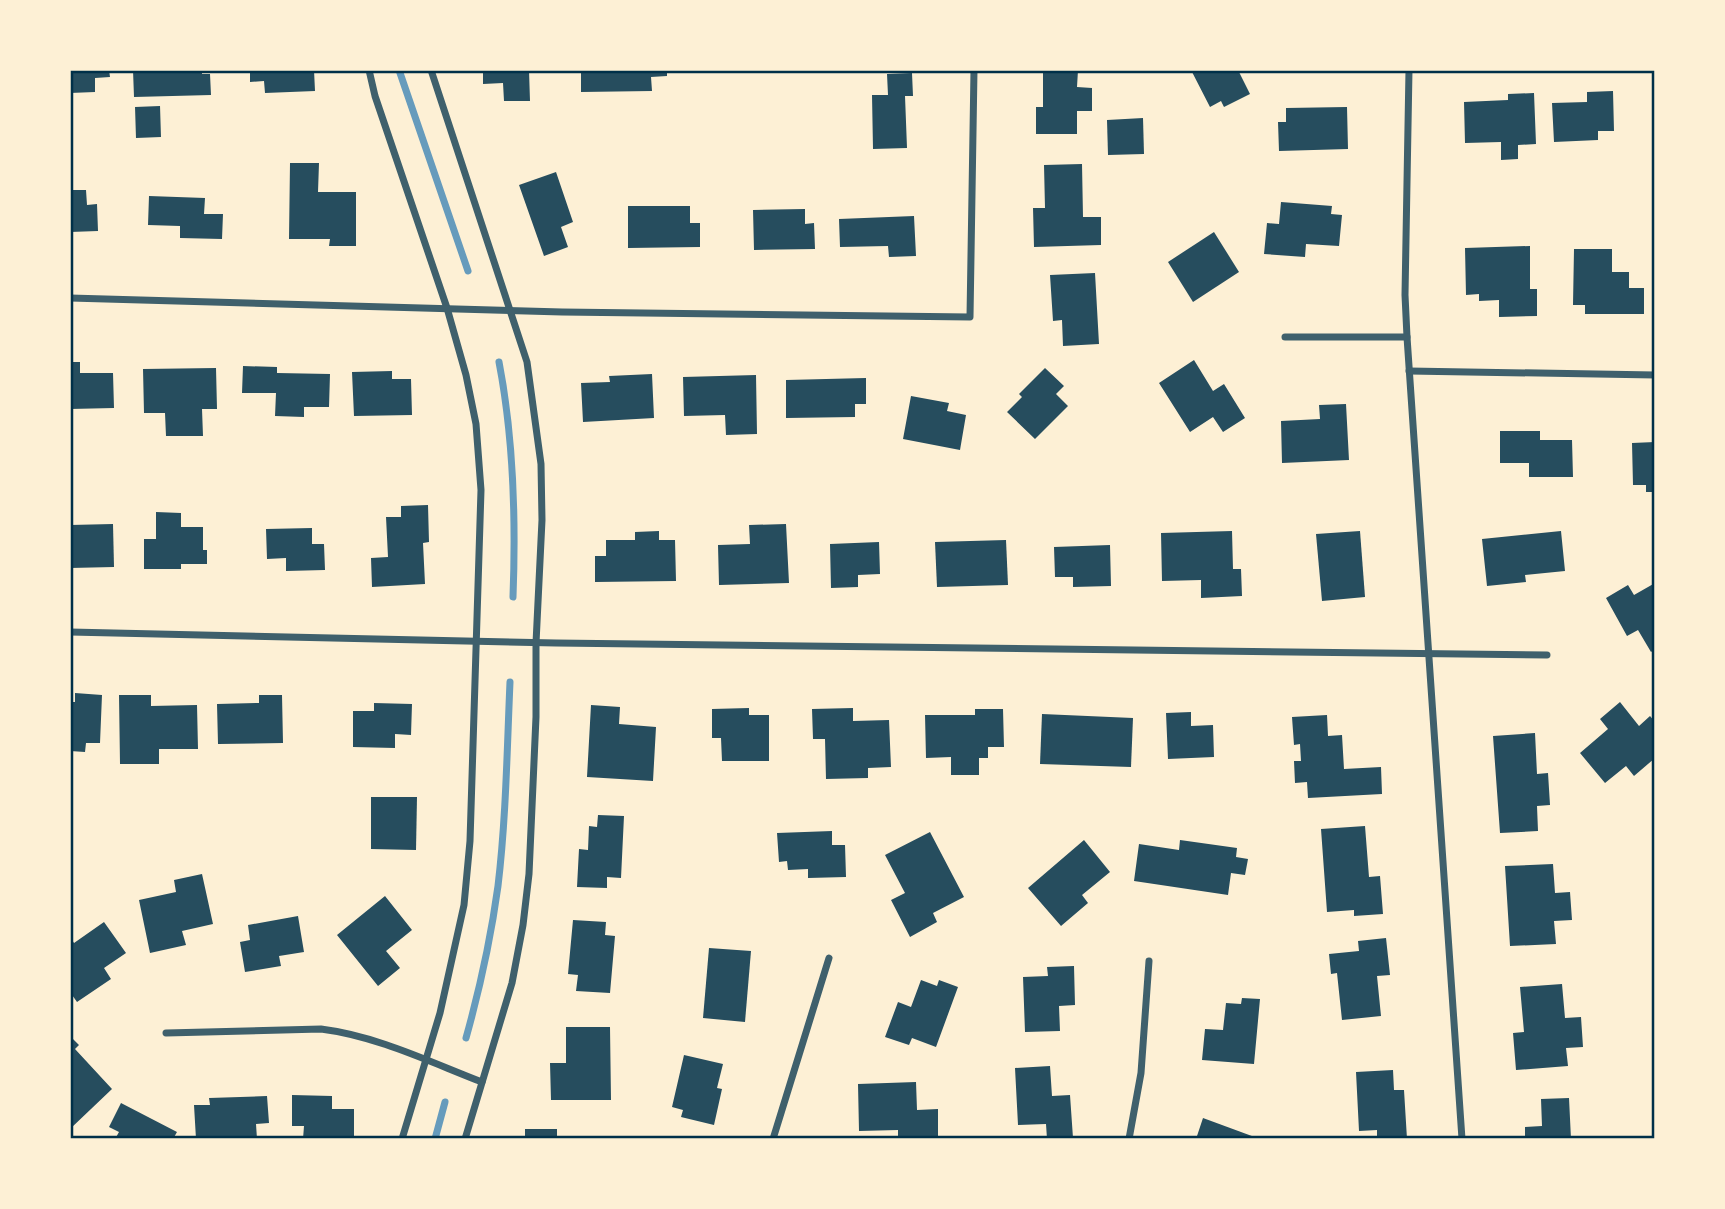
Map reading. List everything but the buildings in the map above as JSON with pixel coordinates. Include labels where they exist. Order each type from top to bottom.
[{"type":"street","points":[[369,70],[375,96],[447,309],[466,375],[480,458],[480,571],[470,841],[464,905],[454,960],[402,1139]]},
{"type":"street","points":[[431,70],[439,102],[512,310],[527,362],[541,464],[542,520],[536,643],[533,813],[523,925],[512,983],[465,1139]]},
{"type":"street","points":[[70,298],[447,309],[970,317],[974,70]]},
{"type":"street","points":[[1409,70],[1405,295],[1407,337],[1462,1139]]},
{"type":"street","points":[[1285,337],[1407,337]]},
{"type":"street","points":[[1409,371],[1655,375]]},
{"type":"street","points":[[70,632],[536,643],[1547,656]]},
{"type":"street","points":[[773,1139],[829,958]]},
{"type":"street","points":[[1129,1139],[1141,1073],[1149,961]]},
{"type":"street","points":[[166,1033],[321,1029],[349,1034],[482,1082]]},
{"type":"waterway","points":[[399,70],[468,271]]},
{"type":"waterway","points":[[499,362],[513,479],[513,597]]},
{"type":"waterway","points":[[466,1038],[485,962],[498,886],[505,810],[510,682]]},
{"type":"waterway","points":[[435,1139],[445,1102]]}]
